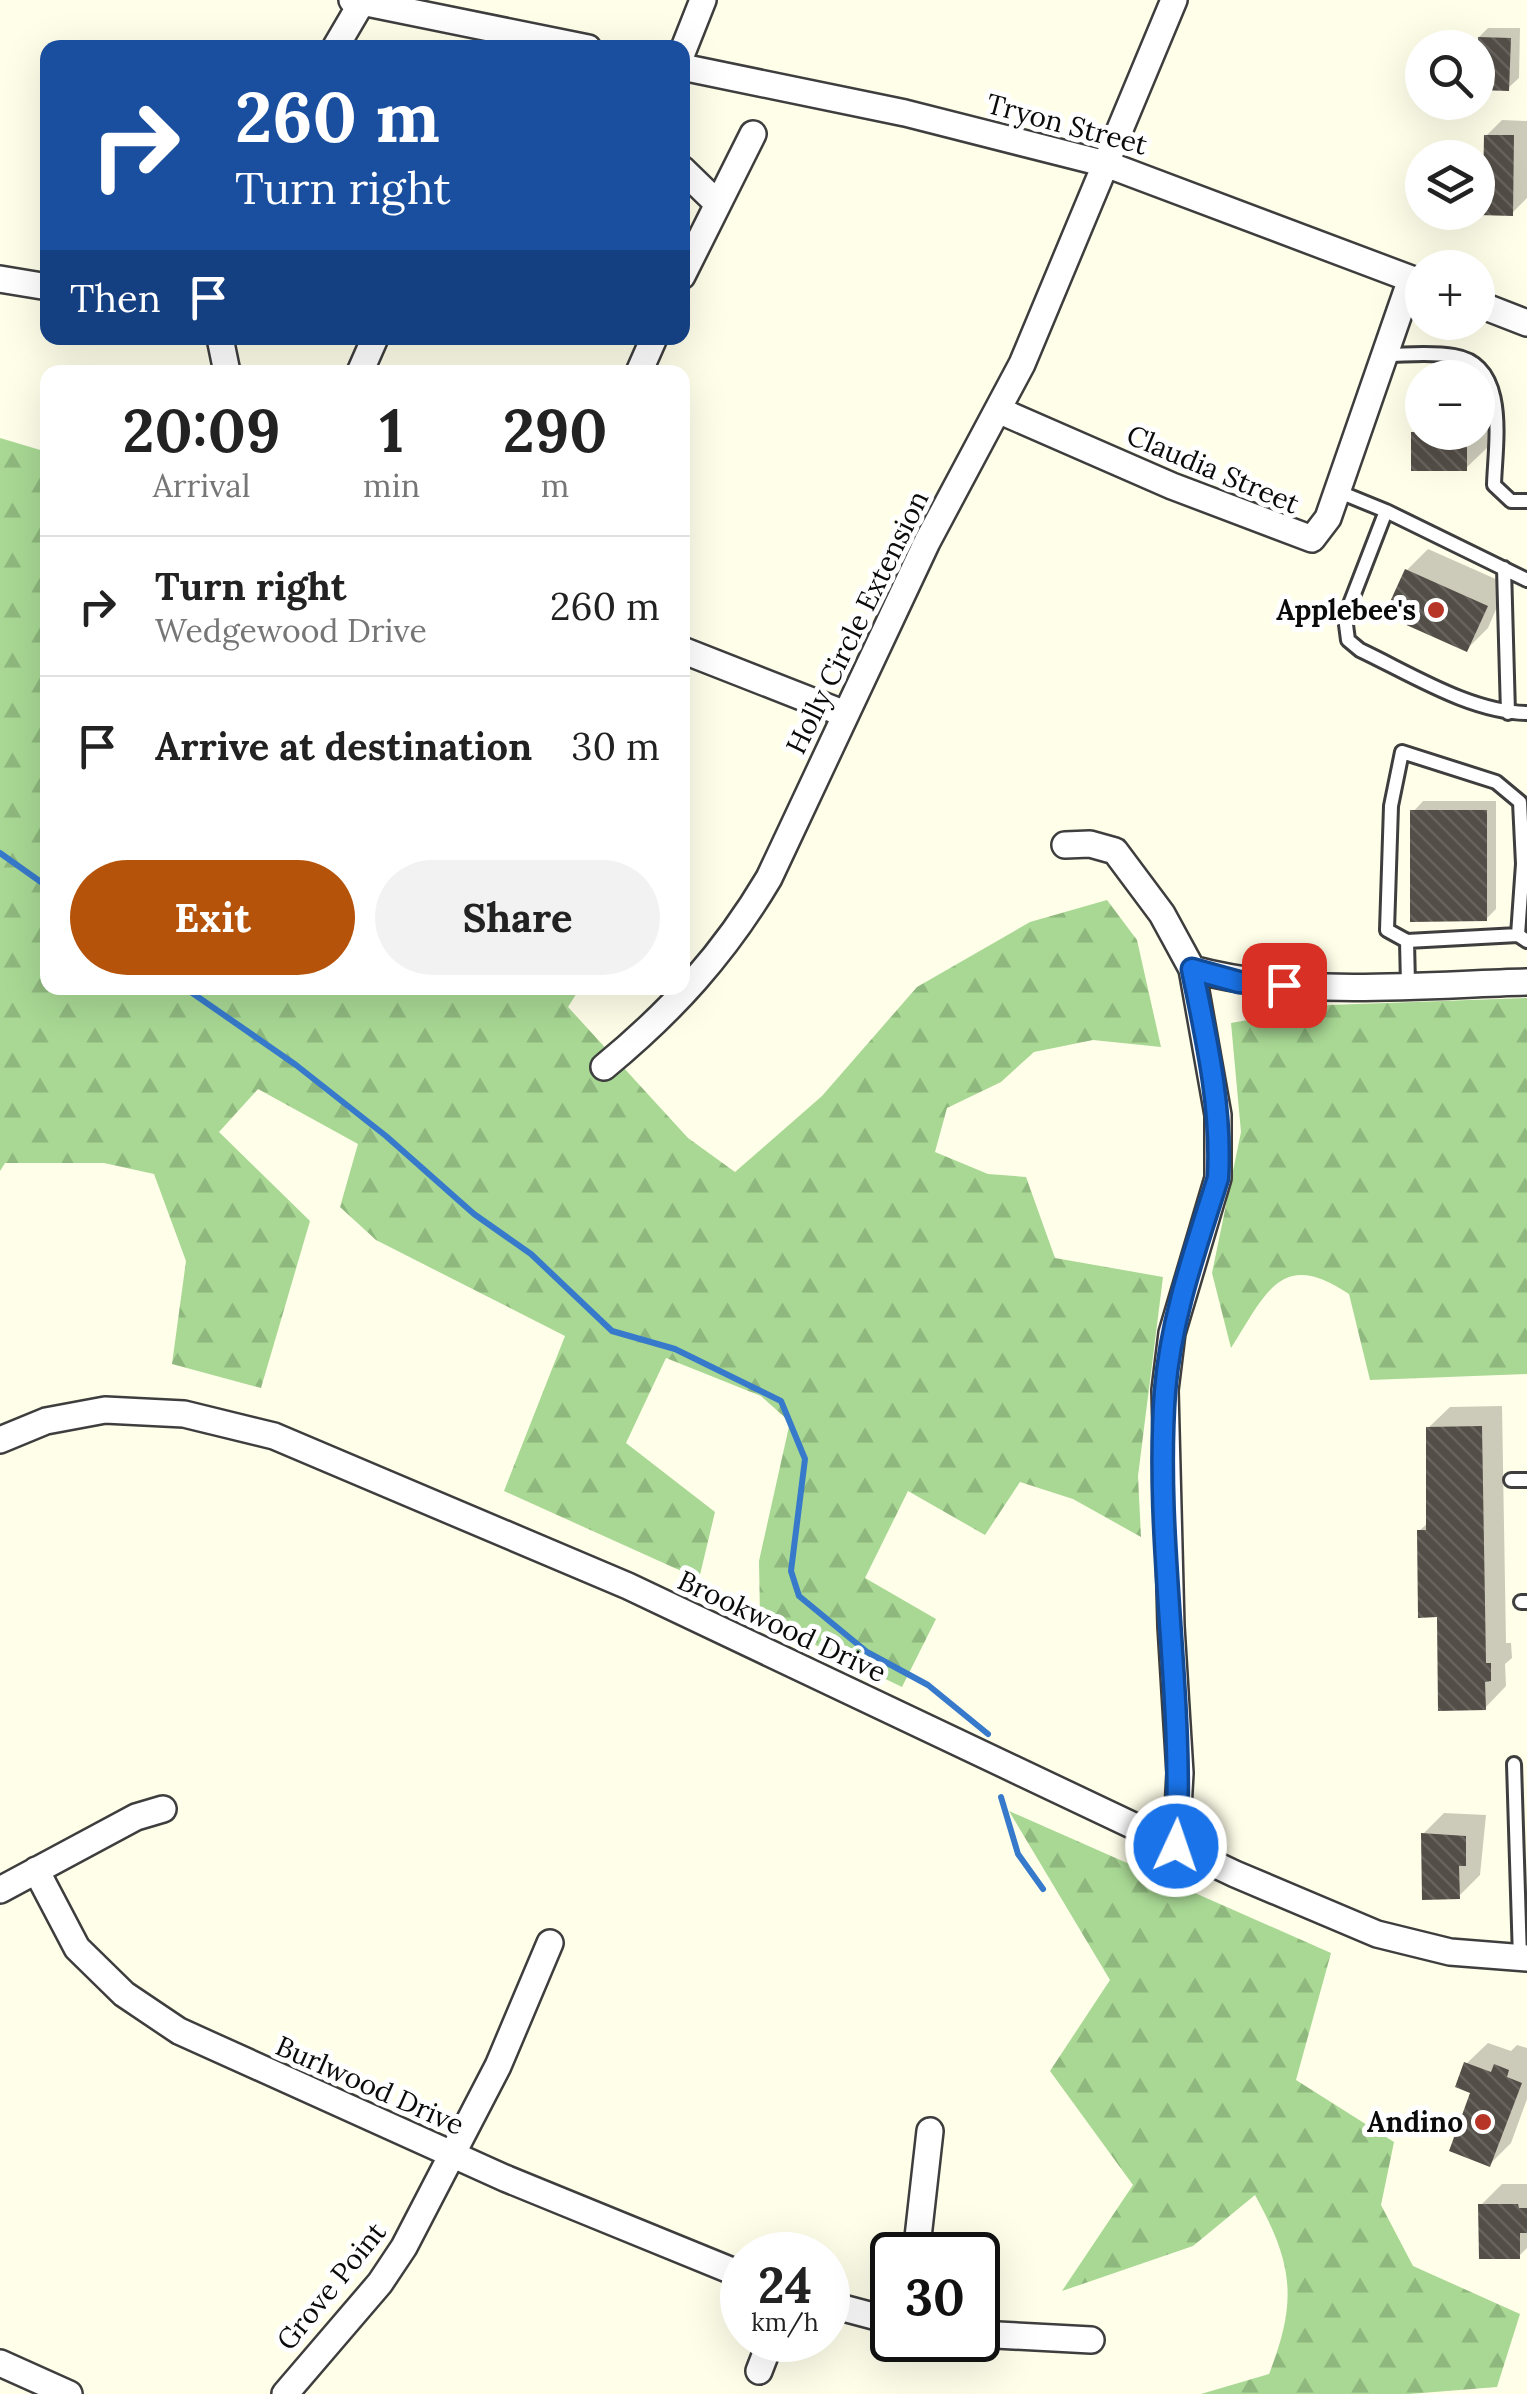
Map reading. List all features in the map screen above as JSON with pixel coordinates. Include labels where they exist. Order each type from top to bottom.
[{"type":"street","points":[[687,40],[703,0]]},
{"type":"street","name":"Holly Circle Extension","points":[[690,990],[738,929],[768,878],[927,542],[998,410],[1174,0]]},
{"type":"street","points":[[339,40],[357,1],[549,40]]},
{"type":"street","name":"Tryon Street","points":[[690,69],[905,113],[1106,164],[1405,276]]},
{"type":"street","points":[[690,259],[754,134]]},
{"type":"street","points":[[690,177],[716,203]]},
{"type":"street","points":[[0,278],[40,286]]},
{"type":"street","name":"Claudia Street","points":[[998,410],[1302,539],[1320,534],[1383,355],[1405,307]]},
{"type":"street","points":[[1495,311],[1527,324]]},
{"type":"street","points":[[690,653],[845,714]]},
{"type":"street","points":[[1065,845],[1090,844],[1115,852],[1162,914],[1192,969],[1212,1068],[1218,1178],[1172,1334],[1165,1390],[1170,1626],[1180,1773],[1176,1846]]},
{"type":"street","points":[[1192,969],[1239,982],[1527,982]]},
{"type":"street","name":"Holly Circle Extension","points":[[604,1068],[684,995]]},
{"type":"street","name":"Brookwood Drive","points":[[0,1440],[46,1421],[105,1410],[184,1414],[274,1436],[628,1586],[1176,1846],[1377,1934],[1450,1952],[1524,1958]]},
{"type":"street","points":[[0,1890],[136,1817],[163,1809]]},
{"type":"street","name":"Burlwood Drive","points":[[36,1870],[77,1948],[106,1979],[144,2009],[215,2050],[720,2266]]},
{"type":"street","name":"Grove Point","points":[[285,2394],[308,2362],[380,2283],[420,2218],[505,2050],[550,1944]]},
{"type":"street","points":[[919,2232],[930,2131]]},
{"type":"street","points":[[1000,2335],[1091,2340]]},
{"type":"street","points":[[759,2371],[762,2362]]},
{"type":"street","points":[[0,2363],[70,2394]]},
{"type":"lane","points":[[1383,355],[1456,356],[1477,364],[1495,396],[1494,486],[1511,501],[1527,501]]},
{"type":"lane","points":[[1337,491],[1527,580]]},
{"type":"lane","points":[[1386,511],[1345,617],[1348,640],[1360,650],[1464,698],[1508,713],[1527,713]]},
{"type":"lane","points":[[1504,568],[1508,713]]},
{"type":"lane","points":[[1402,752],[1496,782],[1520,802],[1525,864],[1522,938],[1407,941],[1387,930],[1391,806],[1402,752]]},
{"type":"lane","points":[[1407,941],[1408,985]]},
{"type":"lane","points":[[1512,1480],[1527,1480]]},
{"type":"lane","points":[[1514,1764],[1524,1958]]},
{"type":"green space","points":[[0,438],[40,450],[40,995],[576,995],[568,1007],[688,1138],[735,1172],[822,1096],[917,987],[1030,922],[1107,900],[1137,940],[1161,1047],[1093,1040],[1034,1052],[1001,1082],[947,1108],[935,1152],[988,1174],[1026,1177],[1055,1258],[1163,1277],[1138,1476],[1141,1537],[1073,1499],[1020,1482],[985,1535],[908,1491],[865,1578],[936,1619],[902,1687],[760,1618],[759,1561],[790,1422],[761,1396],[666,1358],[626,1443],[715,1512],[699,1579],[504,1491],[565,1336],[376,1240],[340,1207],[358,1144],[258,1089],[219,1132],[310,1221],[261,1388],[172,1364],[186,1261],[154,1174],[104,1163],[5,1163],[0,1171]]},
{"type":"green space","points":[[1527,998],[1527,1374],[1370,1380],[1349,1294],[1307,1275],[1291,1276],[1278,1283],[1231,1348],[1212,1273],[1241,1132],[1231,1023],[1329,1005]]},
{"type":"green space","points":[[1009,1811],[1331,1953],[1296,2080],[1394,2142],[1381,2205],[1413,2266],[1520,2314],[1497,2387],[1409,2394],[1201,2394],[1269,2374],[1278,2348],[1287,2303],[1284,2262],[1255,2195],[1193,2246],[1062,2291],[1133,2185],[1050,2071],[1110,1980]]},
{"type":"building","points":[[1495,38],[1511,38],[1509,91],[1495,91]]},
{"type":"building","points":[[1484,135],[1514,135],[1513,216],[1495,215],[1495,140],[1484,140]]},
{"type":"building","points":[[1411,450],[1467,450],[1467,471],[1411,471]]},
{"type":"building","name":"Applebee's","points":[[1405,569],[1488,606],[1467,652],[1384,615]]},
{"type":"building","points":[[1410,810],[1487,810],[1487,921],[1410,922]]},
{"type":"building","points":[[1482,1426],[1486,1663],[1491,1663],[1491,1681],[1485,1682],[1486,1710],[1438,1711],[1437,1617],[1418,1618],[1417,1530],[1426,1530],[1426,1427]]},
{"type":"building","points":[[1421,1833],[1466,1836],[1466,1866],[1459,1866],[1460,1899],[1422,1900]]},
{"type":"building","name":"Andino","points":[[1464,2062],[1491,2072],[1494,2064],[1509,2070],[1507,2077],[1522,2083],[1490,2167],[1449,2151],[1470,2093],[1455,2087]]},
{"type":"building","points":[[1478,2204],[1518,2204],[1519,2208],[1527,2208],[1527,2233],[1520,2233],[1520,2259],[1479,2259]]},
{"type":"waterway","points":[[0,853],[40,881]]},
{"type":"waterway","points":[[195,995],[296,1065],[386,1136],[474,1214],[531,1254],[612,1331],[675,1349],[781,1401],[805,1459],[791,1571],[799,1596],[867,1652],[928,1685],[988,1734]]},
{"type":"waterway","points":[[1001,1797],[1018,1854],[1043,1889]]},
{"type":"place","name":"Applebee's","points":[[1436,610]]},
{"type":"place","name":"Andino","points":[[1483,2122]]},
{"type":"route","points":[[1176,1846],[1180,1773],[1170,1626],[1165,1390],[1172,1334],[1218,1178],[1219,1150],[1212,1068],[1192,969],[1239,982],[1284,985]]}]
